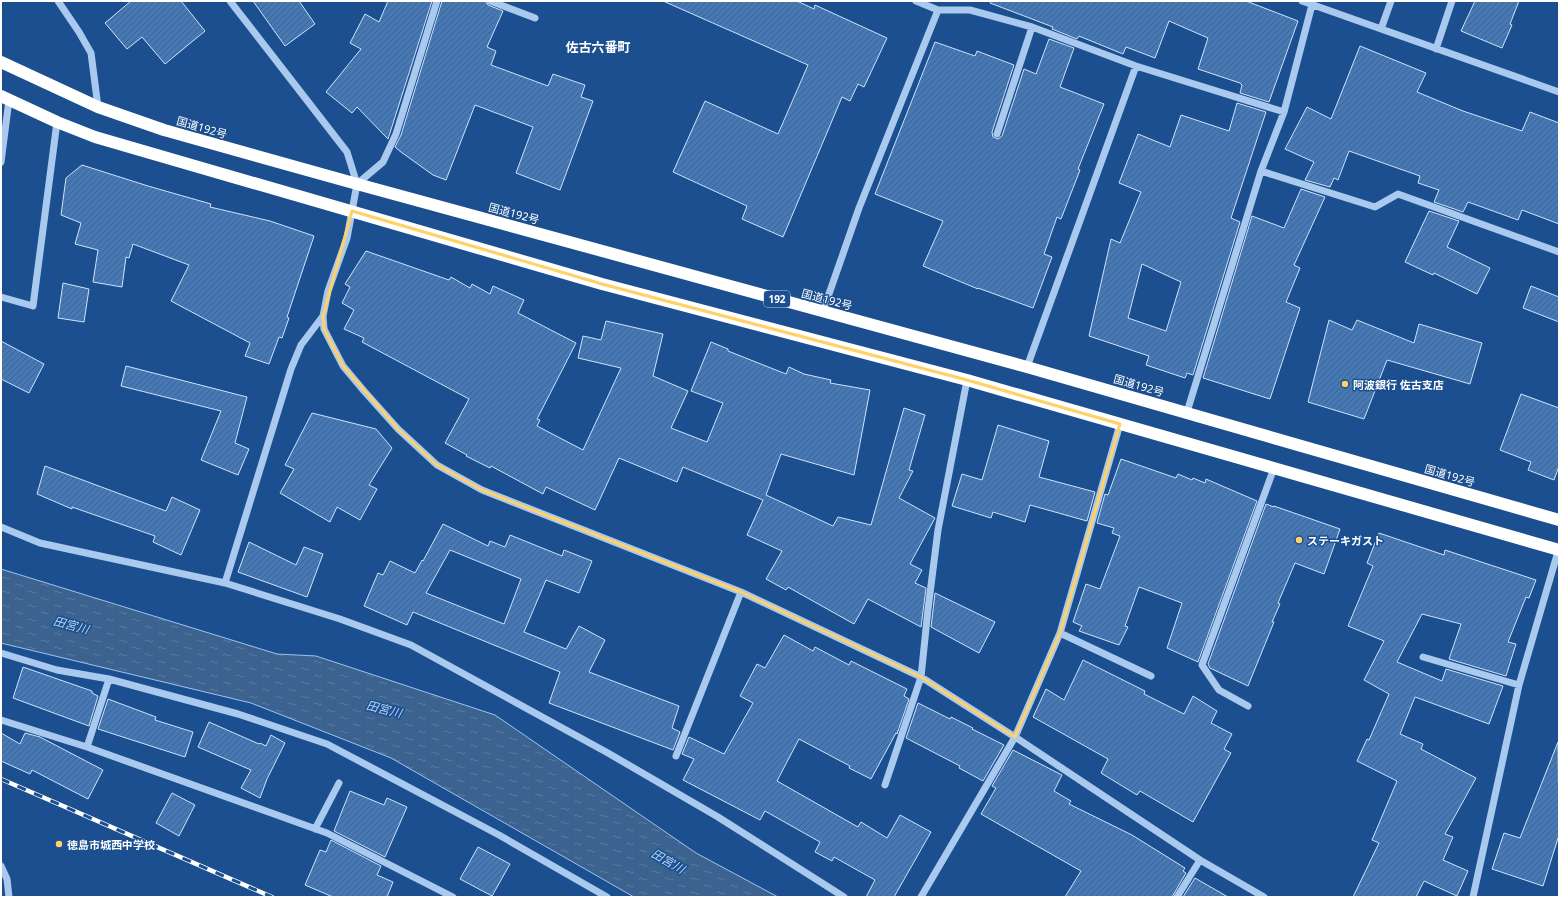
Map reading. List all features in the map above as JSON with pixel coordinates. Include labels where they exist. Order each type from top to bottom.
[{"type":"highway","name":"国道192号","points":[[1,62],[98,107],[164,130],[1027,367],[1559,520]]},
{"type":"highway","points":[[5,98],[95,138],[602,284],[967,380],[1559,549]]},
{"type":"street","points":[[58,1],[91,53],[98,107]]},
{"type":"street","points":[[230,1],[347,152],[357,184],[347,238],[328,291],[323,316],[324,329],[343,366],[398,429],[438,465],[482,490],[741,592],[921,677],[1015,737],[1200,860],[1264,897]]},
{"type":"street","points":[[357,184],[383,162],[396,134],[437,1]]},
{"type":"street","points":[[490,1],[535,18]]},
{"type":"street","points":[[916,1],[938,10],[970,10],[1032,27],[1136,66],[1284,112]]},
{"type":"street","points":[[1302,1],[1313,3],[1436,49],[1559,92]]},
{"type":"street","points":[[1381,29],[1391,1]]},
{"type":"street","points":[[1436,49],[1452,1]]},
{"type":"street","points":[[1187,412],[1261,171],[1284,112],[1313,3]]},
{"type":"street","points":[[824,311],[859,208],[938,10]]},
{"type":"street","points":[[997,134],[1032,27]]},
{"type":"street","points":[[1027,367],[1136,66]]},
{"type":"street","points":[[1,162],[5,98]]},
{"type":"street","points":[[1,297],[33,306],[57,122]]},
{"type":"street","points":[[1261,171],[1375,207],[1398,194],[1559,252]]},
{"type":"street","points":[[225,582],[291,369],[301,345],[323,316]]},
{"type":"street","points":[[885,785],[921,677],[938,530],[967,380]]},
{"type":"street","points":[[921,897],[1015,737],[1060,633],[1120,424]]},
{"type":"street","points":[[1248,706],[1219,690],[1202,665],[1274,468]]},
{"type":"street","points":[[1,527],[40,542],[225,582],[340,619],[411,645],[608,753],[698,805],[844,897]]},
{"type":"street","points":[[1473,897],[1519,685],[1559,549]]},
{"type":"street","points":[[676,756],[741,592]]},
{"type":"street","points":[[1060,633],[1151,676]]},
{"type":"street","points":[[1,653],[57,670],[109,679],[238,714],[328,744],[498,835],[607,897]]},
{"type":"street","points":[[1423,657],[1519,685]]},
{"type":"street","points":[[87,747],[109,679]]},
{"type":"street","points":[[1,720],[87,747],[327,833],[453,897]]},
{"type":"street","points":[[315,829],[339,783]]},
{"type":"street","points":[[1177,897],[1200,860]]},
{"type":"street","points":[[1,866],[7,879],[9,897]]},
{"type":"highlighted area","points":[[352,211],[602,284],[967,380],[1120,424],[1060,633],[1015,737],[921,677],[741,592],[482,490],[437,465],[398,429],[343,366],[324,329],[323,316]]},
{"type":"water","name":"田宮川","points":[[1,569],[277,654],[316,656],[495,715],[696,853],[778,897],[634,897],[391,758],[251,703],[1,643]]},
{"type":"building","points":[[131,1],[181,1],[205,31],[165,64],[142,37],[127,49],[105,23]]},
{"type":"building","points":[[253,1],[299,1],[315,24],[285,46]]},
{"type":"building","points":[[388,1],[432,1],[388,139],[357,107],[352,113],[326,92],[361,49],[350,43],[365,14],[379,22]]},
{"type":"building","points":[[442,1],[485,1],[488,5],[503,11],[487,47],[496,51],[491,65],[548,86],[553,74],[585,85],[581,97],[593,101],[560,190],[516,173],[533,127],[475,105],[446,180],[433,175],[395,147],[401,135]]},
{"type":"building","points":[[663,1],[797,1],[814,9],[815,5],[887,38],[864,87],[858,84],[850,101],[842,97],[783,237],[742,219],[747,206],[673,172],[705,101],[778,134],[808,65]]},
{"type":"building","points":[[991,1],[1246,1],[1298,21],[1269,102],[1240,93],[1242,85],[1240,83],[1198,69],[1208,38],[1169,21],[1155,58],[1126,47],[1123,54],[1079,36],[1077,39],[1052,29],[1053,27],[990,3]]},
{"type":"building","points":[[1475,1],[1519,1],[1510,24],[1512,25],[1502,48],[1461,31]]},
{"type":"building","points":[[1049,39],[1074,48],[1060,87],[1104,104],[1078,169],[1080,170],[1061,219],[1057,217],[1044,254],[1052,257],[1033,308],[978,289],[923,266],[943,221],[875,194],[935,42],[975,56],[977,51],[1014,65],[992,132],[993,137],[998,139],[1002,136],[1024,69],[1036,74]]},
{"type":"building","points":[[1360,46],[1426,73],[1417,92],[1463,111],[1522,131],[1530,112],[1559,123],[1559,224],[1522,210],[1518,220],[1468,202],[1463,212],[1434,202],[1439,190],[1418,183],[1420,176],[1349,151],[1338,180],[1334,178],[1330,187],[1305,180],[1314,162],[1285,149],[1307,107],[1331,119]]},
{"type":"building","points":[[1237,103],[1266,112],[1231,218],[1240,222],[1193,375],[1187,373],[1185,378],[1146,365],[1149,356],[1089,336],[1111,239],[1120,243],[1141,192],[1119,183],[1138,134],[1170,147],[1181,115],[1229,131]],"holes":[[[1142,264],[1181,282],[1166,331],[1128,318]]]},
{"type":"building","points":[[82,165],[211,204],[210,207],[270,221],[314,236],[287,317],[289,318],[282,338],[279,337],[269,364],[245,356],[250,343],[171,301],[189,265],[133,244],[129,258],[126,257],[122,287],[93,282],[98,250],[75,244],[81,223],[61,215],[66,178]]},
{"type":"building","points":[[1301,189],[1325,197],[1294,265],[1300,268],[1286,302],[1300,308],[1270,399],[1203,378],[1252,216],[1284,228]]},
{"type":"building","points":[[1429,211],[1459,221],[1447,247],[1490,268],[1477,294],[1434,273],[1433,275],[1405,262]]},
{"type":"building","points":[[366,251],[449,280],[451,277],[470,288],[472,284],[490,294],[493,286],[524,300],[518,313],[576,343],[537,419],[540,420],[537,426],[583,450],[621,368],[578,358],[583,336],[601,340],[606,321],[663,334],[653,376],[688,391],[671,428],[707,442],[723,403],[691,391],[711,342],[728,349],[728,351],[786,374],[789,367],[804,374],[831,380],[830,383],[870,390],[854,475],[781,454],[766,495],[833,526],[838,517],[871,525],[904,408],[925,415],[909,470],[913,471],[899,498],[935,518],[910,564],[922,570],[915,583],[926,588],[921,627],[868,599],[854,624],[788,587],[786,590],[766,579],[782,551],[747,535],[763,500],[683,467],[677,482],[619,458],[595,510],[546,487],[543,494],[491,466],[490,468],[466,456],[467,455],[445,443],[469,399],[362,342],[364,338],[344,329],[354,310],[342,303],[350,287],[345,284]]},
{"type":"building","points":[[63,283],[89,289],[84,322],[58,318]]},
{"type":"building","points":[[1531,286],[1559,297],[1559,322],[1523,308]]},
{"type":"building","points":[[1329,320],[1352,330],[1357,320],[1414,343],[1419,324],[1482,343],[1470,384],[1387,360],[1364,419],[1308,402]]},
{"type":"building","points":[[1,341],[44,364],[29,393],[1,379]]},
{"type":"building","points":[[126,366],[247,397],[235,443],[249,449],[238,475],[201,460],[221,411],[121,386]]},
{"type":"building","points":[[1521,394],[1559,408],[1559,466],[1554,480],[1528,470],[1531,462],[1500,450]]},
{"type":"building","points":[[312,413],[376,429],[392,448],[369,485],[377,489],[360,520],[337,507],[330,522],[280,493],[294,469],[285,465]]},
{"type":"building","points":[[998,425],[1049,441],[1039,477],[1095,492],[1087,521],[1030,505],[1025,522],[993,512],[991,518],[952,506],[962,474],[982,480]]},
{"type":"building","points":[[1121,459],[1176,478],[1178,474],[1192,480],[1193,478],[1205,483],[1206,479],[1257,501],[1198,662],[1167,648],[1182,603],[1139,587],[1125,626],[1128,627],[1119,645],[1079,631],[1082,626],[1073,622],[1086,584],[1100,589],[1120,536],[1112,533],[1114,528],[1097,523],[1105,494],[1108,495]]},
{"type":"building","points":[[45,466],[166,511],[172,497],[200,510],[181,555],[153,542],[155,536],[72,507],[72,509],[37,494]]},
{"type":"building","points":[[1266,504],[1340,529],[1324,574],[1295,563],[1278,603],[1280,604],[1272,622],[1274,622],[1248,686],[1210,668],[1208,664]]},
{"type":"building","points":[[443,524],[488,546],[490,541],[505,547],[510,535],[562,556],[564,550],[592,561],[579,593],[546,580],[524,632],[566,649],[579,626],[605,640],[589,672],[679,706],[672,728],[680,732],[673,750],[549,703],[560,672],[413,612],[407,625],[364,606],[378,573],[383,575],[390,561],[415,573],[422,560],[423,561]],"holes":[[[450,550],[521,579],[504,624],[426,593]]]},
{"type":"building","points":[[1379,533],[1444,555],[1445,550],[1536,580],[1529,598],[1526,597],[1508,642],[1516,644],[1506,676],[1449,659],[1461,624],[1422,614],[1397,662],[1442,681],[1446,669],[1503,686],[1489,724],[1415,697],[1400,734],[1423,744],[1421,749],[1476,778],[1445,834],[1453,837],[1443,860],[1468,871],[1457,896],[1424,881],[1416,897],[1353,897],[1379,843],[1372,840],[1397,781],[1357,761],[1367,739],[1369,740],[1389,694],[1364,680],[1384,641],[1348,626],[1373,566],[1367,563]]},
{"type":"building","points":[[249,542],[296,565],[304,547],[323,554],[307,597],[238,572]]},
{"type":"building","points":[[935,593],[995,622],[979,653],[931,627]]},
{"type":"building","points":[[784,635],[813,651],[815,647],[849,665],[851,661],[907,689],[904,696],[909,699],[897,734],[896,733],[871,779],[799,739],[777,781],[858,827],[861,822],[887,838],[900,815],[931,832],[894,897],[866,897],[875,880],[834,857],[832,861],[815,852],[820,842],[765,811],[760,820],[683,780],[694,759],[682,754],[689,737],[724,754],[753,703],[740,696],[757,664],[765,668]]},
{"type":"building","points":[[1083,660],[1145,691],[1144,694],[1184,714],[1193,696],[1217,711],[1211,723],[1232,734],[1224,749],[1231,753],[1193,822],[1140,791],[1137,795],[1101,773],[1108,759],[1033,717],[1046,689],[1064,700]]},
{"type":"building","points":[[23,667],[92,691],[92,693],[98,696],[89,726],[13,698]]},
{"type":"building","points":[[108,699],[156,717],[155,720],[193,732],[185,757],[98,729]]},
{"type":"building","points":[[918,703],[950,719],[951,717],[1004,745],[983,781],[959,768],[960,766],[906,738]]},
{"type":"building","points":[[209,722],[266,746],[271,735],[285,743],[267,779],[260,798],[241,788],[251,770],[198,747]]},
{"type":"building","points":[[1,733],[20,744],[25,733],[40,737],[103,770],[88,799],[32,770],[30,774],[1,761]]},
{"type":"building","points":[[1558,742],[1559,835],[1543,886],[1492,869],[1504,833],[1520,838]]},
{"type":"building","points":[[1013,750],[1062,775],[1054,791],[1071,801],[1069,804],[1132,835],[1185,868],[1183,871],[1186,873],[1172,897],[1065,897],[1081,871],[981,814],[996,788],[992,786]]},
{"type":"building","points":[[350,791],[384,805],[387,798],[407,807],[385,857],[334,831]]},
{"type":"building","points":[[172,793],[195,805],[179,836],[156,823]]},
{"type":"building","points":[[331,840],[381,866],[377,875],[393,882],[387,897],[333,897],[305,885],[320,850],[326,852]]},
{"type":"building","points":[[478,847],[510,864],[492,896],[460,879]]},
{"type":"building","points":[[1195,878],[1228,897],[1183,897]]},
{"type":"railway","points":[[1,779],[272,897]]},
{"type":"place","name":"阿波銀行 佐古支店","points":[[1345,384]]},
{"type":"place","name":"ステーキガスト","points":[[1299,540]]},
{"type":"place","name":"徳島市城西中学校","points":[[59,844]]},
{"type":"district","name":"佐古六番町","points":[[598,47]]}]
